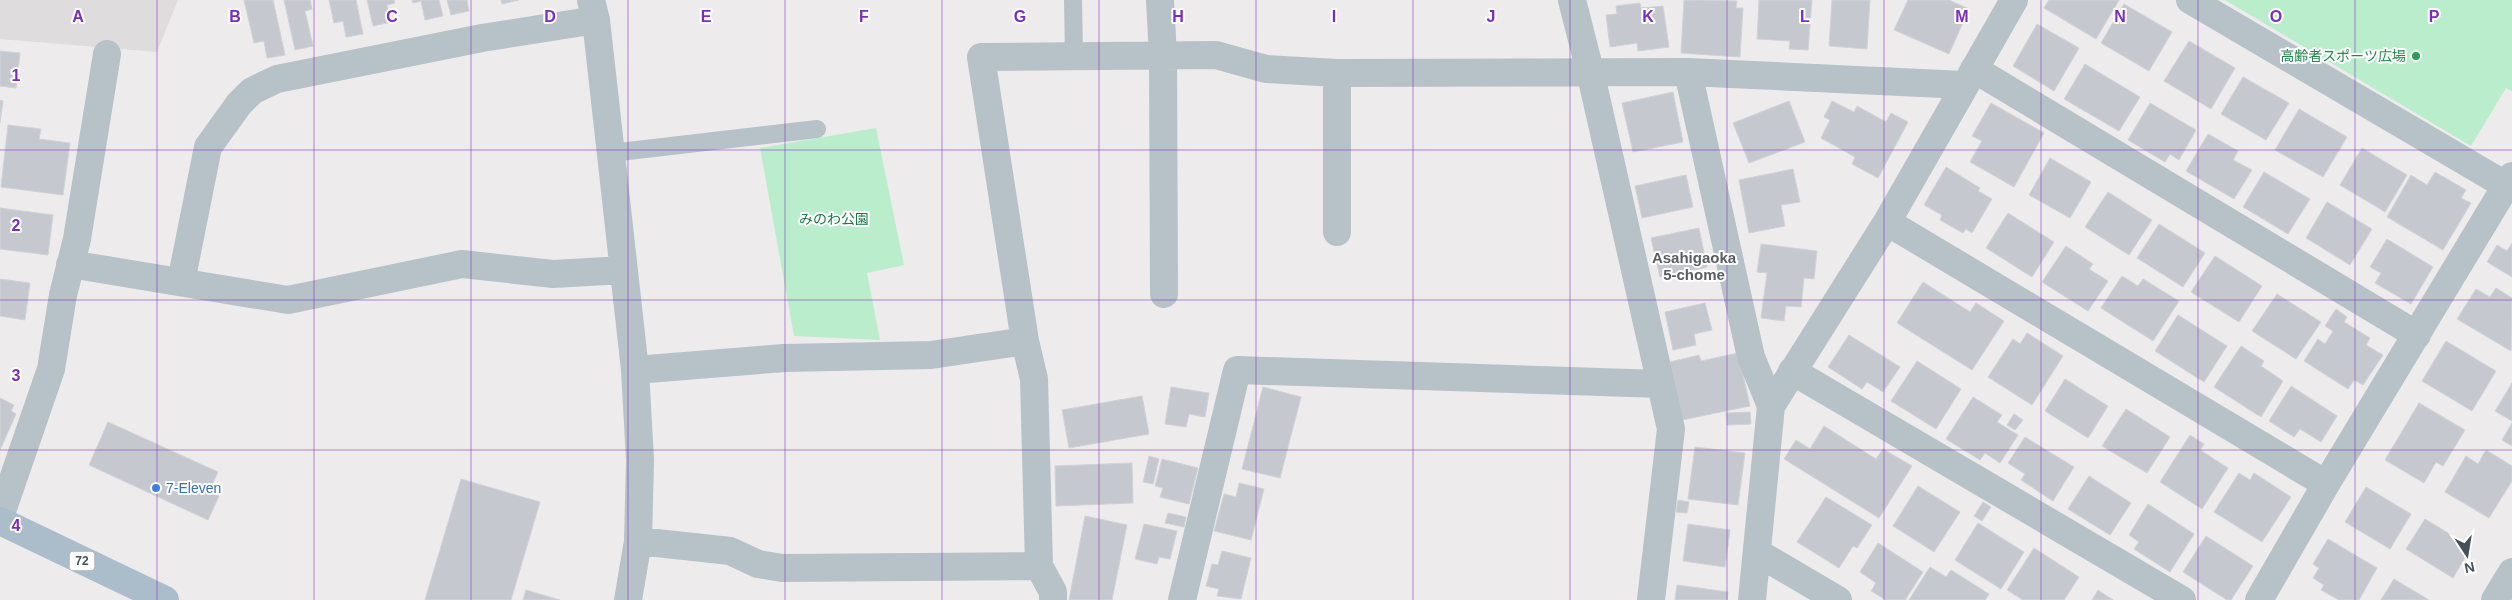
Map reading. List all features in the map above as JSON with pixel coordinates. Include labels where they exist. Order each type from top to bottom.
[{"type":"main road","name":"72","points":[[0,519],[165,600]]},
{"type":"street","points":[[1160,0],[1164,294]]},
{"type":"street","points":[[1572,0],[1672,429],[1652,600]]},
{"type":"street","points":[[1752,600],[1771,406],[1887,222],[2014,0]]},
{"type":"street","points":[[2190,0],[2510,183],[2326,484],[2259,600]]},
{"type":"street","points":[[181,282],[208,147],[239,104],[252,91],[277,79],[482,38],[594,10],[635,370],[640,460],[638,541],[628,600]]},
{"type":"street","points":[[0,519],[51,369],[107,54]]},
{"type":"street","points":[[1054,600],[1053,592],[1039,566],[1034,378],[1025,341],[981,57],[1216,55],[1266,69],[1337,73],[1590,71],[1969,77],[2417,335]]},
{"type":"street","points":[[1688,72],[1751,357],[1771,406]]},
{"type":"street","points":[[1337,73],[1337,232]]},
{"type":"street","points":[[1887,222],[2326,484]]},
{"type":"street","points":[[70,264],[288,300],[462,264],[553,274],[624,270]]},
{"type":"street","points":[[635,370],[784,358],[931,355],[1025,341]]},
{"type":"street","points":[[1182,600],[1237,370],[1661,384]]},
{"type":"street","points":[[1792,371],[2182,600]]},
{"type":"street","points":[[638,541],[730,551],[758,564],[782,568],[1039,566]]},
{"type":"street","points":[[1758,553],[1838,600]]},
{"type":"street","points":[[2496,600],[2512,572]]},
{"type":"lane","points":[[1073,0],[1074,56]]},
{"type":"lane","points":[[611,153],[816,129]]},
{"type":"shaded area","points":[[0,0],[178,0],[157,52],[0,39]]},
{"type":"green space","name":"高齢者スポーツ広場","points":[[2225,0],[2512,0],[2512,91],[2506,88],[2471,146]]},
{"type":"green space","name":"みのわ公園","points":[[876,128],[904,265],[867,273],[880,340],[794,336],[760,148]]},
{"type":"building","points":[[244,0],[273,0],[285,55],[267,58],[264,41],[254,43]]},
{"type":"building","points":[[284,0],[310,0],[312,9],[305,11],[313,46],[295,50]]},
{"type":"building","points":[[329,0],[356,0],[363,34],[346,37],[343,21],[334,23]]},
{"type":"building","points":[[367,0],[394,0],[395,3],[387,5],[391,22],[373,26]]},
{"type":"building","points":[[412,0],[439,0],[443,16],[425,20],[421,1],[413,3]]},
{"type":"building","points":[[447,0],[467,0],[469,11],[451,15]]},
{"type":"building","points":[[501,0],[519,0],[502,4]]},
{"type":"building","points":[[1684,0],[1737,1],[1736,8],[1743,8],[1740,57],[1681,53]]},
{"type":"building","points":[[1759,0],[1812,0],[1808,50],[1789,49],[1790,41],[1757,39]]},
{"type":"building","points":[[1832,0],[1870,0],[1867,49],[1829,46]]},
{"type":"building","points":[[1908,0],[1949,0],[1969,9],[1949,54],[1894,30]]},
{"type":"building","points":[[2049,0],[2119,0],[2096,39],[2044,8]]},
{"type":"building","points":[[1640,3],[1641,8],[1663,6],[1669,47],[1638,51],[1637,43],[1610,47],[1606,15],[1617,14],[1616,6]]},
{"type":"building","points":[[2124,4],[2172,32],[2149,71],[2101,43]]},
{"type":"building","points":[[2037,24],[2079,48],[2054,91],[2013,66]]},
{"type":"building","points":[[2189,41],[2235,68],[2211,109],[2164,81]]},
{"type":"building","points":[[0,51],[20,53],[16,88],[0,86]]},
{"type":"building","points":[[2085,64],[2140,97],[2119,131],[2064,99]]},
{"type":"building","points":[[2243,77],[2289,103],[2266,140],[2221,114]]},
{"type":"building","points":[[1673,92],[1683,142],[1633,152],[1622,103]]},
{"type":"building","points":[[0,100],[3,101],[0,123]]},
{"type":"building","points":[[1789,101],[1805,142],[1749,163],[1733,123]]},
{"type":"building","points":[[1832,101],[1854,112],[1857,106],[1886,122],[1891,113],[1908,122],[1878,178],[1852,164],[1855,157],[1821,138],[1830,120],[1824,117]]},
{"type":"building","points":[[1991,103],[2044,133],[2014,187],[1970,162],[1982,141],[1972,136]]},
{"type":"building","points":[[2150,103],[2196,130],[2179,160],[2170,154],[2165,162],[2128,140]]},
{"type":"building","points":[[2299,109],[2347,137],[2323,177],[2275,150]]},
{"type":"building","points":[[8,125],[41,129],[39,139],[70,143],[63,195],[1,187]]},
{"type":"building","points":[[2208,134],[2238,151],[2233,160],[2252,170],[2234,199],[2186,171]]},
{"type":"building","points":[[2362,148],[2407,175],[2385,212],[2340,185]]},
{"type":"building","points":[[2050,158],[2091,182],[2070,218],[2029,195]]},
{"type":"building","points":[[1946,167],[1980,188],[1978,191],[1992,199],[1972,233],[1966,229],[1963,233],[1940,220],[1942,215],[1924,205]]},
{"type":"building","points":[[1793,169],[1800,202],[1781,205],[1785,226],[1749,233],[1739,180]]},
{"type":"building","points":[[2264,172],[2310,199],[2288,234],[2243,207]]},
{"type":"building","points":[[2435,172],[2466,190],[2461,198],[2471,203],[2443,250],[2387,217],[2411,175],[2427,185]]},
{"type":"building","points":[[1686,175],[1693,207],[1642,218],[1635,186]]},
{"type":"building","points":[[2108,192],[2152,220],[2129,255],[2085,227]]},
{"type":"building","points":[[2327,202],[2372,229],[2350,265],[2306,238]]},
{"type":"building","points":[[0,208],[53,215],[48,255],[0,249]]},
{"type":"building","points":[[2008,213],[2054,242],[2032,277],[1986,248]]},
{"type":"building","points":[[2159,224],[2205,253],[2183,287],[2137,258]]},
{"type":"building","points":[[1699,228],[1707,267],[1660,277],[1651,238]]},
{"type":"building","points":[[2387,239],[2433,267],[2411,304],[2375,283],[2381,273],[2370,267]]},
{"type":"building","points":[[2512,243],[2512,277],[2487,262],[2497,245],[2507,251]]},
{"type":"building","points":[[1761,244],[1817,251],[1814,279],[1804,278],[1801,307],[1786,306],[1784,321],[1761,318],[1767,273],[1757,272]]},
{"type":"building","points":[[2066,246],[2093,264],[2089,269],[2108,281],[2088,311],[2042,282]]},
{"type":"building","points":[[2215,256],[2262,286],[2239,322],[2191,292]]},
{"type":"building","points":[[2122,276],[2138,286],[2143,279],[2179,301],[2153,341],[2101,308]]},
{"type":"building","points":[[0,279],[30,283],[25,320],[0,316]]},
{"type":"building","points":[[1923,282],[1970,312],[1976,303],[2004,321],[1972,370],[1897,323]]},
{"type":"building","points":[[2496,288],[2512,298],[2511,351],[2457,319],[2476,289],[2490,297]]},
{"type":"building","points":[[2277,294],[2321,322],[2296,359],[2252,331]]},
{"type":"building","points":[[1705,303],[1712,330],[1694,334],[1696,345],[1673,350],[1665,312]]},
{"type":"building","points":[[2336,309],[2347,317],[2344,322],[2370,338],[2366,345],[2383,355],[2363,385],[2354,380],[2348,389],[2304,361],[2318,339],[2325,344],[2333,331],[2325,326]]},
{"type":"building","points":[[2178,315],[2227,346],[2204,382],[2155,351]]},
{"type":"building","points":[[2027,333],[2063,356],[2032,405],[1988,377],[2013,339],[2020,344]]},
{"type":"building","points":[[1849,335],[1900,367],[1883,392],[1867,382],[1862,389],[1828,367]]},
{"type":"building","points":[[2446,341],[2496,371],[2472,411],[2422,381]]},
{"type":"building","points":[[2241,346],[2264,361],[2261,366],[2283,381],[2261,417],[2214,387]]},
{"type":"building","points":[[1738,353],[1750,406],[1682,420],[1670,362],[1699,355],[1701,361]]},
{"type":"building","points":[[1917,361],[1961,389],[1936,429],[1891,401]]},
{"type":"building","points":[[2065,379],[2108,406],[2088,438],[2045,411]]},
{"type":"building","points":[[2512,383],[2512,421],[2495,411]]},
{"type":"building","points":[[2291,386],[2337,416],[2321,442],[2300,429],[2294,437],[2269,421]]},
{"type":"building","points":[[1171,387],[1209,393],[1205,417],[1189,414],[1186,427],[1165,424]]},
{"type":"building","points":[[1263,387],[1301,397],[1280,478],[1242,469]]},
{"type":"building","points":[[1142,396],[1149,434],[1069,448],[1062,410]]},
{"type":"building","points":[[1973,397],[2002,415],[1997,422],[2018,435],[2000,463],[1985,453],[1980,460],[1946,439]]},
{"type":"building","points":[[0,398],[14,405],[11,411],[16,414],[0,450]]},
{"type":"building","points":[[2419,403],[2465,430],[2443,466],[2436,462],[2424,483],[2385,460]]},
{"type":"building","points":[[2126,409],[2170,437],[2147,473],[2102,446]]},
{"type":"building","points":[[1750,412],[1751,424],[1727,425],[1726,413]]},
{"type":"building","points":[[2014,414],[2023,420],[2015,430],[2007,425]]},
{"type":"building","points":[[108,422],[218,472],[209,491],[219,496],[208,520],[89,465]]},
{"type":"building","points":[[2512,423],[2512,446],[2502,440]]},
{"type":"building","points":[[1824,426],[1876,459],[1883,449],[1912,466],[1879,518],[1784,459],[1796,440],[1810,449]]},
{"type":"building","points":[[2190,435],[2204,444],[2200,450],[2228,468],[2202,509],[2160,482]]},
{"type":"building","points":[[2025,437],[2074,467],[2053,501],[2021,480],[2025,474],[2008,463]]},
{"type":"building","points":[[1695,447],[1745,453],[1738,505],[1688,499]]},
{"type":"building","points":[[2486,450],[2512,466],[2512,481],[2489,518],[2445,492],[2466,456],[2478,464]]},
{"type":"building","points":[[1149,456],[1159,459],[1153,484],[1143,482]]},
{"type":"building","points":[[1162,459],[1198,468],[1189,504],[1160,497],[1163,488],[1155,486]]},
{"type":"building","points":[[1132,463],[1133,503],[1056,506],[1055,466]]},
{"type":"building","points":[[2239,473],[2250,480],[2254,473],[2291,497],[2262,542],[2214,512]]},
{"type":"building","points":[[2089,476],[2131,503],[2110,535],[2068,509]]},
{"type":"building","points":[[461,479],[540,502],[511,600],[425,600]]},
{"type":"building","points":[[1239,483],[1264,489],[1251,540],[1214,531],[1224,494],[1236,497]]},
{"type":"building","points":[[1918,486],[1960,512],[1934,552],[1893,526]]},
{"type":"building","points":[[2366,487],[2411,514],[2390,549],[2345,522]]},
{"type":"building","points":[[1826,497],[1872,525],[1857,548],[1853,546],[1839,568],[1797,542]]},
{"type":"building","points":[[1678,500],[1689,502],[1687,513],[1676,512]]},
{"type":"building","points":[[1983,502],[1991,507],[1982,521],[1974,516]]},
{"type":"building","points":[[2148,504],[2194,534],[2170,572],[2134,549],[2139,542],[2129,535]]},
{"type":"building","points":[[1168,513],[1186,517],[1184,527],[1165,523]]},
{"type":"building","points":[[1085,516],[1127,525],[1112,600],[1069,600]]},
{"type":"building","points":[[2425,519],[2471,547],[2453,578],[2406,549]]},
{"type":"building","points":[[1978,523],[2024,552],[2001,589],[1955,560]]},
{"type":"building","points":[[1144,524],[1177,531],[1170,559],[1159,557],[1157,564],[1135,559]]},
{"type":"building","points":[[1688,524],[1730,530],[1725,567],[1683,561]]},
{"type":"building","points":[[2206,536],[2253,566],[2231,600],[2227,600],[2183,572]]},
{"type":"building","points":[[2328,539],[2377,568],[2359,600],[2339,600],[2321,590],[2324,585],[2313,578],[2319,568],[2313,564]]},
{"type":"building","points":[[1878,543],[1923,572],[1905,600],[1886,600],[1871,591],[1876,583],[1860,572]]},
{"type":"building","points":[[2034,548],[2079,577],[2064,600],[2023,600],[2007,590]]},
{"type":"building","points":[[1222,551],[1251,558],[1241,599],[1217,596],[1219,589],[1206,586],[1212,564],[1218,565]]},
{"type":"building","points":[[1930,567],[1946,577],[1951,570],[1989,594],[1985,600],[1909,600]]},
{"type":"building","points":[[2394,579],[2429,600],[2381,600]]},
{"type":"building","points":[[1677,585],[1728,592],[1727,600],[1675,600]]},
{"type":"building","points":[[526,590],[560,600],[523,600]]},
{"type":"building","points":[[2098,590],[2113,600],[2092,600]]},
{"type":"place","name":"高齢者スポーツ広場","points":[[2416,56]]},
{"type":"place","name":"7-Eleven","points":[[156,488]]},
{"type":"district","name":"Asahigaoka 5-chome","points":[[1694,266]]}]
